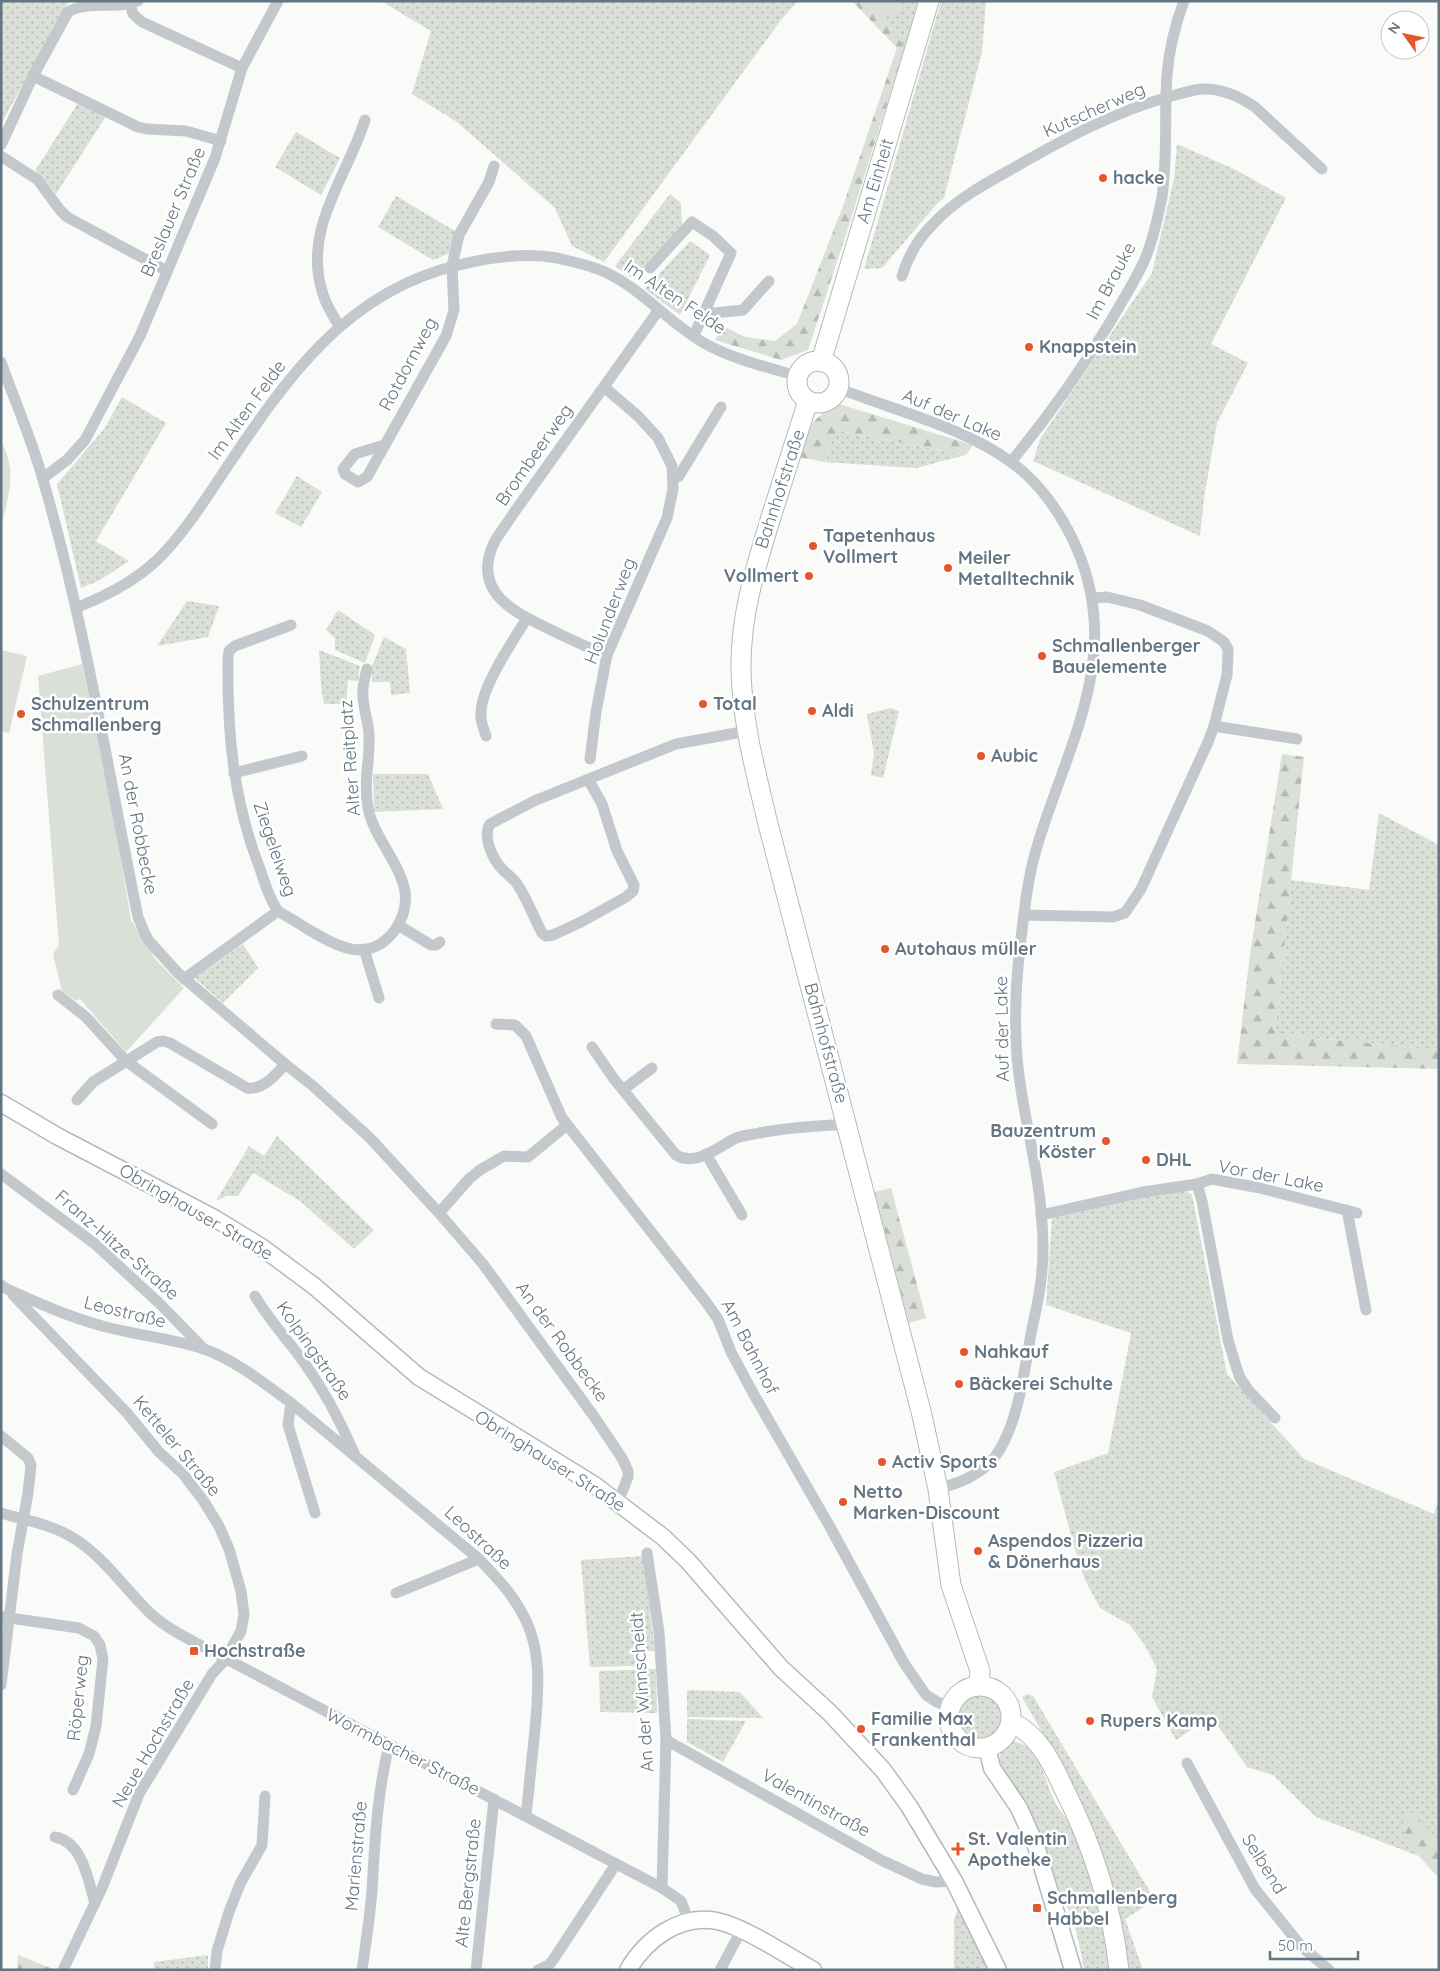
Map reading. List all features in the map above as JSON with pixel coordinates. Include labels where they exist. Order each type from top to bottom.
[{"type":"main road","name":"Am Einheit","points":[[821,362],[929,1]]},
{"type":"main road","points":[[821,362],[828,364],[837,375],[838,388],[829,400],[822,403],[808,402],[797,388],[798,376],[804,366],[809,363],[821,362]]},
{"type":"main road","name":"Bahnhofstraße","points":[[808,402],[753,572],[745,606],[741,686],[747,731],[768,824],[922,1416],[938,1489],[951,1586],[980,1672],[979,1685]]},
{"type":"main road","points":[[979,1685],[997,1690],[1009,1704],[1011,1722],[1002,1739],[987,1747],[969,1746],[955,1735],[948,1720],[950,1707],[955,1698],[970,1687],[979,1685]]},
{"type":"main road","points":[[1011,1722],[1025,1730],[1044,1751],[1078,1817],[1102,1883],[1114,1933],[1119,1970]]},
{"type":"street","points":[[221,141],[246,56],[278,1]]},
{"type":"street","name":"Im Brauke","points":[[1011,462],[1050,414],[1097,344],[1145,258],[1162,198],[1167,132],[1169,54],[1184,1]]},
{"type":"street","points":[[1,145],[32,76],[68,12],[74,6],[87,2],[134,3],[133,14],[142,22],[242,68]]},
{"type":"street","name":"Breslauer Straße","points":[[32,76],[142,128],[186,131],[221,141],[140,336],[85,440],[67,460],[43,478]]},
{"type":"street","name":"Kutscherweg","points":[[902,276],[907,260],[918,240],[942,214],[966,196],[1063,140],[1122,113],[1167,97],[1202,89],[1222,91],[1236,96],[1255,107],[1322,169]]},
{"type":"street","points":[[339,326],[322,293],[318,276],[317,250],[320,228],[327,206],[365,120]]},
{"type":"street","points":[[1,156],[38,180],[67,217],[167,271]]},
{"type":"street","name":"Rotdornweg","points":[[384,445],[434,360],[451,323],[454,310],[452,266],[459,235],[490,182],[494,166]]},
{"type":"street","points":[[650,268],[692,222],[713,236],[731,253],[694,336]]},
{"type":"street","name":"Im Alten Felde","points":[[76,608],[120,587],[143,572],[159,558],[206,498],[278,392],[339,326],[359,310],[404,284],[452,266],[525,255],[557,258],[588,266],[606,272],[628,286],[658,311],[704,343],[743,359],[798,376]]},
{"type":"street","points":[[704,311],[714,313],[743,310],[769,281]]},
{"type":"street","name":"Brombeerweg","points":[[607,655],[527,618],[504,604],[490,585],[488,566],[491,549],[513,514],[658,311]]},
{"type":"street","name":"An der Robbecke","points":[[1,362],[43,478],[76,608],[111,774],[138,917],[144,934],[184,979],[313,1086],[370,1138],[439,1212],[483,1264],[594,1415],[622,1458],[628,1471],[628,1477],[618,1502]]},
{"type":"street","name":"Holunderweg","points":[[590,758],[596,712],[607,655],[667,518],[672,500],[673,480],[672,466],[658,438],[638,416],[604,387]]},
{"type":"street","name":"Auf der Lake","points":[[838,388],[967,437],[986,446],[1011,462],[1037,486],[1068,529],[1079,552],[1093,598],[1095,616],[1094,666],[1088,696],[1036,852],[1024,915],[1020,951],[1017,1052],[1023,1105],[1036,1169],[1041,1215],[1043,1254],[1040,1289],[1009,1429],[994,1457],[980,1471],[964,1481],[938,1489]]},
{"type":"street","points":[[673,480],[679,476],[721,407]]},
{"type":"street","points":[[1024,915],[1114,917],[1125,913],[1141,889],[1214,726],[1226,675],[1228,648],[1224,642],[1208,631],[1140,605],[1107,597],[1093,598]]},
{"type":"street","points":[[486,736],[480,712],[483,700],[489,684],[527,618]]},
{"type":"street","name":"Ziegeleiweg","points":[[184,979],[278,911],[272,901],[256,858],[234,773],[229,738],[228,668],[229,651],[235,646],[290,626]]},
{"type":"street","name":"Alter Reitplatz","points":[[364,949],[385,940],[398,925],[405,904],[404,885],[375,829],[367,805],[366,778],[369,737],[362,694],[367,669]]},
{"type":"street","points":[[1214,726],[1297,739]]},
{"type":"street","points":[[588,779],[602,804],[617,851],[634,885],[633,891],[626,897],[581,922],[548,936],[542,933],[516,881],[499,865],[486,837],[486,830],[490,824],[506,814],[588,779],[676,744],[747,731]]},
{"type":"street","points":[[234,773],[302,756]]},
{"type":"street","points":[[278,911],[332,944],[348,949],[364,949],[379,998]]},
{"type":"street","points":[[398,925],[431,945],[436,945],[440,942]]},
{"type":"street","points":[[58,995],[86,1017],[126,1061],[212,1124]]},
{"type":"street","name":"Am Bahnhof","points":[[496,1024],[515,1025],[526,1036],[562,1118],[718,1319],[753,1393],[904,1663],[926,1695],[950,1707]]},
{"type":"street","points":[[77,1100],[93,1082],[157,1042],[170,1043],[242,1086],[253,1089],[266,1082],[285,1064]]},
{"type":"street","points":[[592,1047],[614,1079],[676,1155],[683,1160],[689,1160],[706,1154],[738,1138],[790,1128],[847,1124]]},
{"type":"street","points":[[624,1089],[652,1068]]},
{"type":"street","name":"Obringhauser Straße","points":[[1,1103],[57,1136],[214,1218],[260,1246],[324,1294],[419,1378],[593,1484],[675,1548],[781,1668],[869,1753],[910,1806],[954,1881],[998,1970]]},
{"type":"street","points":[[439,1212],[469,1179],[480,1170],[504,1156],[528,1157],[567,1125]]},
{"type":"street","points":[[706,1154],[742,1215]]},
{"type":"street","name":"Franz-Hitze-Straße","points":[[1,1174],[95,1244],[159,1303],[204,1349]]},
{"type":"street","name":"Vor der Lake","points":[[1041,1215],[1142,1192],[1196,1184],[1212,1179],[1352,1211],[1366,1310]]},
{"type":"street","points":[[1196,1184],[1202,1201],[1228,1340],[1240,1378],[1248,1391],[1275,1418]]},
{"type":"street","name":"Leostraße","points":[[4,1287],[58,1313],[101,1326],[204,1349],[232,1363],[265,1383],[291,1403],[480,1559],[503,1584],[522,1613],[535,1649],[538,1674],[537,1704],[526,1815]]},
{"type":"street","name":"Ketteler Straße","points":[[4,1287],[127,1413],[159,1452],[182,1474],[203,1500],[219,1526],[229,1550],[241,1591],[244,1614],[241,1631],[225,1660]]},
{"type":"street","name":"Kolpingstraße","points":[[255,1296],[267,1316],[303,1361],[326,1396],[340,1420],[355,1454]]},
{"type":"street","points":[[291,1403],[288,1425],[315,1513]]},
{"type":"street","points":[[1,1436],[30,1462],[24,1519],[5,1617],[1,1686]]},
{"type":"street","name":"Wormbacher Straße","points":[[1,1513],[56,1529],[82,1544],[164,1625],[225,1660],[526,1815],[662,1888],[681,1901],[689,1922]]},
{"type":"street","name":"An der Winnscheidt","points":[[647,1553],[659,1632],[666,1740],[662,1888]]},
{"type":"street","points":[[396,1593],[480,1559]]},
{"type":"street","name":"Röperweg","points":[[5,1617],[79,1628],[94,1636],[100,1645],[103,1659],[96,1726],[89,1754],[73,1790]]},
{"type":"street","name":"Neue Hochstraße","points":[[63,1970],[107,1877],[139,1794],[212,1674],[225,1660]]},
{"type":"street","name":"Valentinstraße","points":[[666,1740],[881,1860],[922,1879],[936,1882],[954,1881]]},
{"type":"street","name":"Marienstraße","points":[[362,1970],[372,1892],[374,1835],[382,1774],[389,1745]]},
{"type":"street","points":[[987,1747],[992,1768],[1019,1808],[1036,1846],[1073,1970]]},
{"type":"street","name":"Selbend","points":[[1187,1763],[1255,1889],[1301,1946],[1329,1970]]},
{"type":"street","points":[[215,1970],[217,1951],[229,1912],[240,1884],[262,1845],[265,1796]]},
{"type":"street","name":"Alte Bergstraße","points":[[476,1970],[494,1800]]},
{"type":"street","points":[[55,1837],[67,1841],[81,1858],[95,1903]]},
{"type":"street","points":[[538,1970],[549,1965],[553,1960],[616,1864]]},
{"type":"street","points":[[628,1970],[642,1950],[653,1939],[676,1926],[704,1920],[718,1921],[741,1931],[813,1970]]},
{"type":"street","points":[[720,1970],[741,1931]]},
{"type":"green space","points":[[1,1],[69,1],[1,124]]},
{"type":"green space","points":[[381,1],[798,1],[781,20],[604,262],[572,246],[555,208],[457,122],[412,94],[431,31]]},
{"type":"green space","points":[[854,1],[864,1],[905,46],[808,350],[781,360],[715,340],[723,326],[745,337],[775,341],[797,324],[843,206],[897,48]]},
{"type":"green space","points":[[864,1],[870,1],[879,13],[898,11],[900,1],[920,1],[905,46]]},
{"type":"green space","points":[[870,1],[900,1],[898,11],[891,14],[879,13]]},
{"type":"green space","points":[[941,1],[986,1],[982,52],[944,198],[882,268],[864,269]]},
{"type":"green space","points":[[78,103],[106,116],[56,194],[41,175],[35,171]]},
{"type":"green space","points":[[296,132],[340,158],[321,195],[275,167]]},
{"type":"green space","points":[[1177,144],[1236,170],[1286,198],[1211,344],[1248,363],[1217,423],[1204,498],[1200,536],[1033,461],[1040,439],[1152,273],[1174,179]]},
{"type":"green space","points":[[670,194],[681,203],[682,225],[633,279],[615,266]]},
{"type":"green space","points":[[396,196],[455,231],[450,253],[433,260],[378,227]]},
{"type":"green space","points":[[690,241],[710,255],[680,315],[645,289]]},
{"type":"green space","points":[[122,397],[166,423],[96,541],[129,561],[100,580],[81,588],[57,484],[104,429]]},
{"type":"green space","points":[[839,404],[973,445],[966,455],[836,430],[825,462],[798,457],[809,426],[824,412]]},
{"type":"green space","points":[[835,430],[966,455],[916,468],[825,462]]},
{"type":"green space","points":[[1,442],[9,463],[10,484],[1,527]]},
{"type":"green space","points":[[297,476],[322,492],[301,527],[275,513]]},
{"type":"green space","points":[[187,601],[219,606],[208,637],[157,646]]},
{"type":"green space","points":[[338,610],[375,635],[365,663],[335,650],[335,638],[326,630]]},
{"type":"green space","points":[[384,637],[406,649],[410,693],[391,695],[390,682],[372,682],[372,666]]},
{"type":"green space","points":[[1,650],[27,656],[9,733],[1,731]]},
{"type":"green space","points":[[319,650],[360,666],[358,681],[348,680],[346,704],[324,704]]},
{"type":"green space","points":[[82,664],[114,819],[131,920],[155,959],[184,988],[126,1052],[80,999],[76,1001],[62,991],[53,954],[59,945],[38,676]]},
{"type":"green space","points":[[891,708],[899,711],[883,778],[871,775],[874,754],[867,714]]},
{"type":"green space","points":[[1282,754],[1304,757],[1275,1034],[1439,1050],[1439,1069],[1237,1064],[1250,954]]},
{"type":"green space","points":[[373,774],[428,774],[443,809],[374,812]]},
{"type":"green space","points":[[1379,813],[1439,845],[1439,1050],[1275,1034],[1291,880],[1369,890]]},
{"type":"green space","points":[[243,944],[258,968],[223,1003],[195,978]]},
{"type":"green space","points":[[277,1136],[374,1230],[354,1249],[300,1201],[253,1173],[238,1196],[226,1196],[216,1201],[249,1146],[264,1156]]},
{"type":"green space","points":[[891,1188],[926,1318],[909,1323],[874,1192]]},
{"type":"green space","points":[[1184,1190],[1192,1195],[1227,1374],[1304,1459],[1434,1514],[1439,1498],[1439,1878],[1419,1856],[1316,1817],[1273,1775],[1247,1767],[1211,1716],[1176,1740],[1152,1697],[1157,1669],[1146,1647],[1130,1625],[1100,1608],[1085,1580],[1054,1472],[1108,1453],[1131,1333],[1046,1305],[1052,1218],[1142,1196]]},
{"type":"green space","points":[[643,1556],[655,1651],[638,1651],[636,1666],[590,1667],[581,1560]]},
{"type":"green space","points":[[656,1669],[657,1713],[600,1712],[599,1671]]},
{"type":"green space","points":[[687,1690],[740,1692],[763,1718],[687,1717]]},
{"type":"green space","points":[[1027,1694],[1033,1696],[1155,1900],[1125,1919],[1143,1970],[1126,1970],[1097,1842],[1081,1800],[1022,1697]]},
{"type":"green space","points":[[984,1695],[996,1701],[1001,1708],[1001,1726],[996,1733],[989,1738],[976,1739],[968,1736],[961,1729],[958,1713],[961,1705],[968,1698]]},
{"type":"green space","points":[[687,1719],[746,1721],[723,1762],[687,1742]]},
{"type":"green space","points":[[1012,1741],[1030,1749],[1036,1756],[1056,1804],[1074,1828],[1081,1843],[1094,1879],[1103,1915],[1107,1938],[1108,1970],[1084,1970],[1071,1914],[1062,1897],[1042,1841],[1024,1803],[1001,1765],[1002,1747]]},
{"type":"green space","points":[[1414,1812],[1439,1843],[1439,1878],[1419,1856],[1404,1833],[1403,1818]]},
{"type":"green space","points":[[958,1908],[989,1970],[954,1970],[954,1920]]},
{"type":"green space","points":[[18,1955],[55,1970],[17,1970]]},
{"type":"green space","points":[[208,1955],[208,1970],[154,1970],[154,1962]]},
{"type":"place","name":"hacke","points":[[1103,178]]},
{"type":"place","name":"Knappstein","points":[[1029,347]]},
{"type":"place","name":"Tapetenhaus Vollmert","points":[[813,546]]},
{"type":"place","name":"Meiler Metalltechnik","points":[[948,568]]},
{"type":"place","name":"Vollmert","points":[[809,576]]},
{"type":"place","name":"Schmallenberger Bauelemente","points":[[1042,656]]},
{"type":"place","name":"Total","points":[[703,704]]},
{"type":"place","name":"Aldi","points":[[812,711]]},
{"type":"place","name":"Schulzentrum Schmallenberg","points":[[21,714]]},
{"type":"place","name":"Aubic","points":[[981,756]]},
{"type":"place","name":"Autohaus müller","points":[[885,949]]},
{"type":"place","name":"Bauzentrum Köster","points":[[1106,1141]]},
{"type":"place","name":"DHL","points":[[1146,1160]]},
{"type":"place","name":"Nahkauf","points":[[964,1352]]},
{"type":"place","name":"Bäckerei Schulte","points":[[959,1384]]},
{"type":"place","name":"Activ Sports","points":[[882,1462]]},
{"type":"place","name":"Netto Marken-Discount","points":[[843,1502]]},
{"type":"place","name":"Aspendos Pizzeria & Dönerhaus","points":[[978,1551]]},
{"type":"place","name":"Hochstraße","points":[[194,1651]]},
{"type":"place","name":"Rupers Kamp","points":[[1090,1721]]},
{"type":"place","name":"Familie Max Frankenthal","points":[[861,1729]]},
{"type":"place","name":"St. Valentin Apotheke","points":[[958,1849]]},
{"type":"place","name":"Schmallenberg Habbel","points":[[1037,1908]]}]
